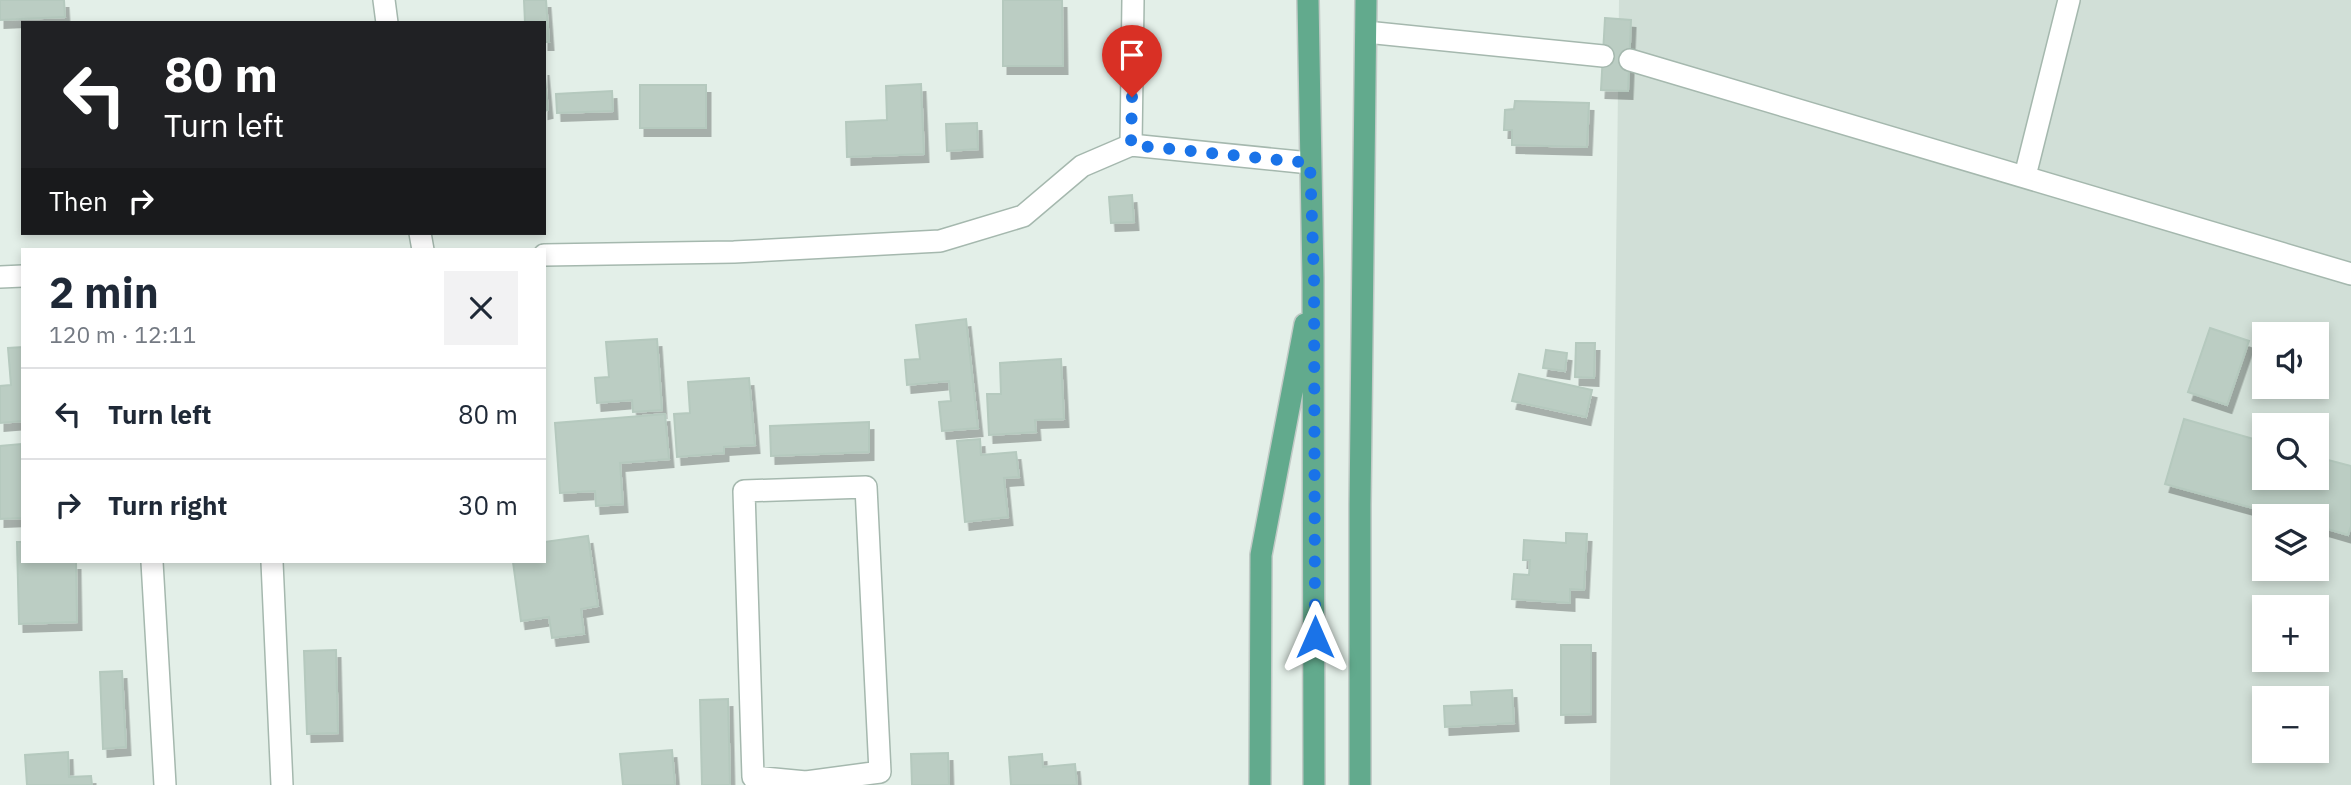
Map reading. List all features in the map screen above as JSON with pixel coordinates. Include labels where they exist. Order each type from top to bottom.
[{"type":"main road","points":[[1308,0],[1314,278],[1314,785]]},
{"type":"main road","points":[[1360,785],[1360,505],[1366,0]]},
{"type":"main road","points":[[1260,785],[1261,555],[1314,278]]},
{"type":"street","points":[[384,0],[387,21]]},
{"type":"street","points":[[1131,145],[1133,0]]},
{"type":"street","points":[[2025,176],[2069,0]]},
{"type":"street","points":[[1366,32],[1603,57]]},
{"type":"street","points":[[1630,60],[2351,274]]},
{"type":"street","points":[[546,255],[734,252],[940,240],[1023,216],[1082,166],[1131,145],[1310,163]]},
{"type":"street","points":[[0,277],[21,276]]},
{"type":"street","points":[[866,487],[880,772],[806,783],[753,777],[744,491],[866,487]]},
{"type":"street","points":[[152,563],[165,785]]},
{"type":"street","points":[[272,563],[282,785]]},
{"type":"shaded area","points":[[1619,0],[2351,0],[2351,785],[1610,785]]},
{"type":"building","points":[[0,0],[64,0],[65,17],[0,20]]},
{"type":"building","points":[[524,0],[546,0],[549,42],[546,42],[546,21],[525,21]]},
{"type":"building","points":[[1003,0],[1062,0],[1063,66],[1003,66]]},
{"type":"building","points":[[1605,18],[1631,20],[1628,91],[1601,90]]},
{"type":"building","points":[[921,84],[924,154],[847,157],[846,122],[887,120],[886,86]]},
{"type":"building","points":[[640,85],[706,85],[706,128],[640,128]]},
{"type":"building","points":[[612,91],[613,111],[557,113],[556,94]]},
{"type":"building","points":[[1515,101],[1589,103],[1587,147],[1512,145],[1512,130],[1504,130],[1505,110],[1514,109]]},
{"type":"building","points":[[977,123],[978,149],[947,151],[946,124]]},
{"type":"building","points":[[1132,195],[1134,222],[1111,223],[1109,197]]},
{"type":"building","points":[[966,319],[978,428],[942,431],[939,402],[951,401],[949,381],[907,385],[905,360],[920,359],[916,325]]},
{"type":"building","points":[[2210,328],[2249,341],[2227,405],[2188,392]]},
{"type":"building","points":[[657,339],[662,410],[633,412],[632,400],[597,403],[595,378],[609,377],[606,342]]},
{"type":"building","points":[[1576,343],[1595,343],[1594,378],[1575,377]]},
{"type":"building","points":[[21,347],[21,421],[0,423],[0,386],[11,385],[8,348]]},
{"type":"building","points":[[1546,350],[1567,353],[1565,371],[1543,368]]},
{"type":"building","points":[[1061,359],[1064,419],[1035,420],[1036,432],[989,435],[987,394],[1001,394],[1000,363]]},
{"type":"building","points":[[1519,374],[1592,390],[1586,417],[1512,401]]},
{"type":"building","points":[[749,378],[755,445],[724,447],[724,453],[677,457],[674,414],[690,413],[688,382]]},
{"type":"building","points":[[665,414],[669,459],[620,463],[623,504],[596,506],[595,491],[560,493],[555,423]]},
{"type":"building","points":[[2184,419],[2252,439],[2252,490],[2329,490],[2329,460],[2351,466],[2351,526],[2348,535],[2329,529],[2329,504],[2252,504],[2252,508],[2165,484]]},
{"type":"building","points":[[869,422],[869,452],[771,456],[770,426]]},
{"type":"building","points":[[980,439],[981,455],[1016,452],[1019,477],[1004,478],[1008,517],[965,522],[957,441]]},
{"type":"building","points":[[21,444],[21,518],[0,519],[0,446]]},
{"type":"building","points":[[1566,533],[1587,534],[1584,590],[1570,589],[1570,603],[1512,599],[1514,574],[1529,575],[1530,560],[1523,560],[1524,540],[1566,543]]},
{"type":"building","points":[[588,536],[598,606],[581,609],[584,634],[552,638],[549,617],[521,621],[513,563],[546,563],[546,542]]},
{"type":"building","points":[[17,542],[21,542],[21,563],[76,563],[77,622],[19,624]]},
{"type":"building","points":[[1561,645],[1591,645],[1591,714],[1561,715]]},
{"type":"building","points":[[336,650],[338,733],[307,734],[304,651]]},
{"type":"building","points":[[122,671],[126,747],[103,749],[100,672]]},
{"type":"building","points":[[1512,690],[1514,723],[1445,727],[1444,706],[1472,705],[1471,692]]},
{"type":"building","points":[[728,699],[730,785],[702,785],[700,700]]},
{"type":"building","points":[[672,750],[675,785],[623,785],[620,754]]},
{"type":"building","points":[[68,752],[69,777],[91,776],[92,785],[27,785],[25,755]]},
{"type":"building","points":[[948,753],[949,785],[912,785],[911,754]]},
{"type":"building","points":[[1042,754],[1043,767],[1075,764],[1077,785],[1011,785],[1009,757]]},
{"type":"route","points":[[1132,97],[1131,145],[1310,163],[1314,278],[1315,637]]}]
